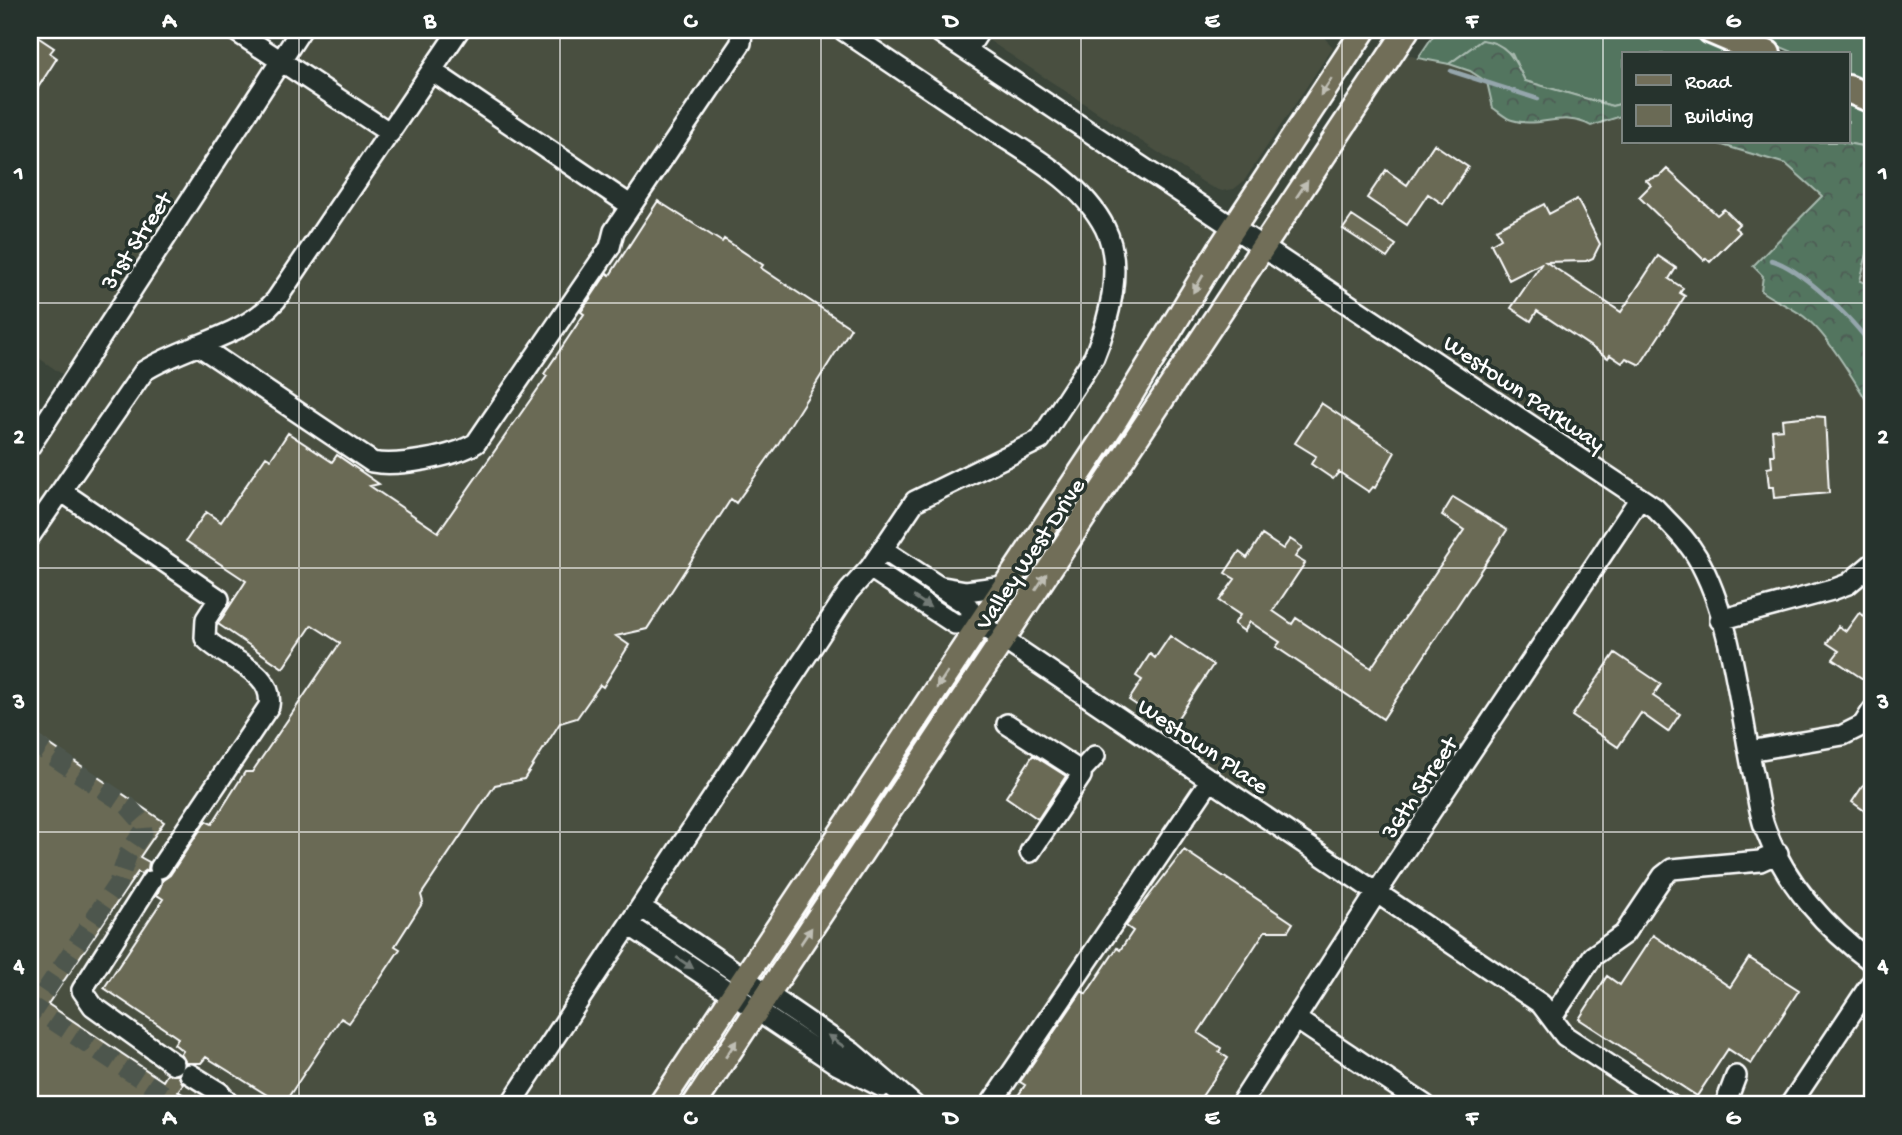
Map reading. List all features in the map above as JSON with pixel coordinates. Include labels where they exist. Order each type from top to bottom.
[{"type":"highway","points":[[1710,30],[1763,52]]},
{"type":"highway","points":[[1850,90],[1872,99]]},
{"type":"main road","name":"Valley West Drive","points":[[660,1105],[1116,419],[1234,226],[1364,30]]},
{"type":"main road","name":"Valley West Drive","points":[[694,1105],[1408,30]]},
{"type":"street","points":[[234,30],[390,133]]},
{"type":"street","points":[[282,61],[301,30]]},
{"type":"street","points":[[30,536],[144,371],[167,356],[235,329],[267,310],[459,30]]},
{"type":"street","points":[[198,345],[372,462],[386,464],[463,451],[476,443],[610,247],[614,231],[741,43],[742,30]]},
{"type":"street","points":[[510,1105],[849,591],[870,568],[915,501],[1040,440],[1100,344],[1111,293],[1113,261],[1105,229],[1073,187],[843,30]]},
{"type":"street","name":"Westown Parkway","points":[[936,30],[1264,245],[1655,508],[1697,557],[1710,584],[1765,830],[1810,904],[1832,928],[1872,962]]},
{"type":"street","points":[[967,50],[980,30]]},
{"type":"street","name":"31st Street","points":[[30,446],[282,61]]},
{"type":"street","points":[[432,71],[631,205]]},
{"type":"street","points":[[61,491],[219,599],[206,619],[205,638],[262,679],[270,697],[269,706],[155,875],[82,990],[93,1006],[219,1092],[230,1105]]},
{"type":"street","name":"36th Street","points":[[1240,1105],[1377,892],[1640,498]]},
{"type":"street","points":[[882,549],[967,605],[979,623]]},
{"type":"street","points":[[1720,620],[1832,590],[1848,583],[1872,564]]},
{"type":"street","points":[[870,568],[955,624],[979,623]]},
{"type":"street","points":[[938,586],[966,591],[1004,586]]},
{"type":"street","name":"Westown Place","points":[[979,623],[1541,1004],[1553,1016],[1565,1036],[1670,1105]]},
{"type":"street","points":[[1749,751],[1854,731],[1872,711]]},
{"type":"street","points":[[1007,724],[1080,772]]},
{"type":"street","points":[[1030,852],[1081,776],[1080,772],[1095,756]]},
{"type":"street","points":[[990,1105],[1211,779]]},
{"type":"street","points":[[1553,1016],[1593,956],[1624,934],[1663,876],[1672,869],[1760,861],[1778,853]]},
{"type":"street","points":[[641,907],[739,986]]},
{"type":"street","points":[[629,925],[852,1052],[911,1103]]},
{"type":"street","points":[[1790,1105],[1872,982]]},
{"type":"street","points":[[1296,1019],[1426,1105]]},
{"type":"street","points":[[1725,1105],[1736,1076]]},
{"type":"shaded area","points":[[30,30],[234,30],[280,59],[299,30],[936,30],[1234,226],[660,1105],[30,1105],[30,446],[72,381],[30,352]]},
{"type":"shaded area","points":[[973,30],[1317,30],[1333,47],[1244,181],[1234,189],[1222,191],[1209,186]]},
{"type":"shaded area","points":[[1393,52],[1525,81],[1622,109],[1622,144],[1739,144],[1872,183],[1872,1105],[694,1105]]},
{"type":"green space","points":[[1437,30],[1679,30],[1729,52],[1622,52],[1622,104],[1612,106],[1525,81],[1512,54],[1482,40],[1449,64],[1418,58]]},
{"type":"green space","points":[[1742,30],[1872,30],[1872,87],[1850,78],[1850,52],[1792,52]]},
{"type":"green space","points":[[1482,40],[1491,42],[1509,53],[1525,81],[1612,106],[1622,104],[1622,116],[1591,126],[1561,119],[1522,122],[1507,118],[1493,108],[1487,82],[1470,71],[1449,64]]},
{"type":"green space","points":[[1850,103],[1872,112],[1872,148],[1850,144]]},
{"type":"green space","points":[[1719,144],[1850,144],[1872,148],[1872,235],[1860,281],[1868,284],[1872,296],[1872,410],[1843,362],[1816,328],[1797,312],[1761,291],[1763,276],[1753,266],[1822,196],[1786,164]]},
{"type":"building","points":[[30,32],[54,48],[50,53],[57,58],[30,100]]},
{"type":"building","points":[[1434,144],[1468,167],[1443,204],[1428,194],[1407,225],[1367,198],[1386,170],[1407,185]]},
{"type":"building","points":[[1667,169],[1717,215],[1724,209],[1739,224],[1735,228],[1740,232],[1710,262],[1706,258],[1704,260],[1639,197],[1651,185],[1646,180],[1660,176]]},
{"type":"building","points":[[1577,199],[1600,244],[1593,258],[1586,261],[1546,262],[1621,312],[1658,256],[1676,268],[1669,279],[1683,288],[1680,293],[1685,296],[1640,365],[1626,358],[1622,363],[1610,355],[1608,358],[1537,311],[1531,321],[1511,308],[1542,263],[1509,280],[1491,244],[1501,238],[1496,229],[1544,204],[1549,214]]},
{"type":"building","points":[[658,201],[722,242],[724,239],[763,265],[761,268],[851,328],[778,444],[736,503],[731,499],[647,629],[616,636],[629,645],[603,687],[600,685],[577,718],[560,723],[524,779],[495,785],[421,895],[423,902],[395,946],[400,949],[349,1023],[341,1018],[283,1105],[206,1057],[201,1063],[186,1063],[181,1054],[183,1051],[174,1044],[178,1038],[104,988],[163,899],[157,895],[163,880],[170,875],[206,821],[212,824],[245,772],[252,772],[340,643],[312,625],[283,668],[218,624],[246,581],[186,541],[206,512],[221,522],[266,456],[271,459],[288,433],[332,462],[337,455],[379,484],[370,486],[438,532],[547,376],[544,374],[584,314],[581,312],[607,273],[610,275]]},
{"type":"building","points":[[1352,216],[1396,245],[1387,258],[1343,229]]},
{"type":"building","points":[[1321,403],[1395,452],[1375,488],[1369,492],[1339,472],[1333,479],[1311,464],[1316,456],[1295,443]]},
{"type":"building","points":[[1825,417],[1829,493],[1774,498],[1773,487],[1769,487],[1767,468],[1772,467],[1771,455],[1774,455],[1772,430],[1783,429],[1782,419]]},
{"type":"building","points":[[1453,497],[1507,530],[1383,719],[1276,647],[1280,642],[1250,622],[1244,631],[1234,624],[1240,615],[1219,601],[1235,579],[1225,573],[1239,552],[1247,558],[1262,535],[1283,549],[1290,539],[1302,547],[1295,557],[1305,563],[1273,611],[1292,624],[1296,618],[1371,668],[1464,530],[1442,515]]},
{"type":"building","points":[[1859,613],[1872,620],[1872,675],[1868,672],[1863,679],[1833,659],[1839,651],[1827,643],[1838,626],[1846,631]]},
{"type":"building","points":[[1170,636],[1213,665],[1171,728],[1129,700],[1142,680],[1136,676],[1150,654],[1155,658]]},
{"type":"building","points":[[1615,653],[1661,684],[1653,696],[1680,714],[1668,732],[1641,713],[1618,747],[1572,716]]},
{"type":"building","points":[[30,731],[164,822],[140,857],[149,862],[148,869],[141,874],[138,872],[48,1004],[163,1081],[167,1074],[178,1075],[183,1084],[178,1091],[199,1105],[30,1105]]},
{"type":"building","points":[[1033,755],[1066,776],[1038,819],[1006,797]]},
{"type":"building","points":[[1872,772],[1872,816],[1852,802]]},
{"type":"building","points":[[1184,850],[1293,923],[1288,931],[1265,931],[1198,1033],[1221,1048],[1219,1052],[1228,1058],[1196,1105],[1012,1105],[1025,1085],[1020,1082],[1082,991],[1086,994],[1117,948],[1120,950],[1133,931],[1126,926]]},
{"type":"building","points":[[1653,935],[1730,987],[1749,958],[1799,990],[1751,1064],[1728,1049],[1697,1096],[1579,1019],[1607,976],[1620,985]]},
{"type":"waterway","points":[[1451,71],[1538,99]]},
{"type":"waterway","points":[[1771,260],[1797,273],[1826,296],[1872,347]]},
{"type":"tunnel","points":[[30,741],[128,806],[142,822],[143,832],[128,854],[118,883],[34,1008],[180,1105]]}]
